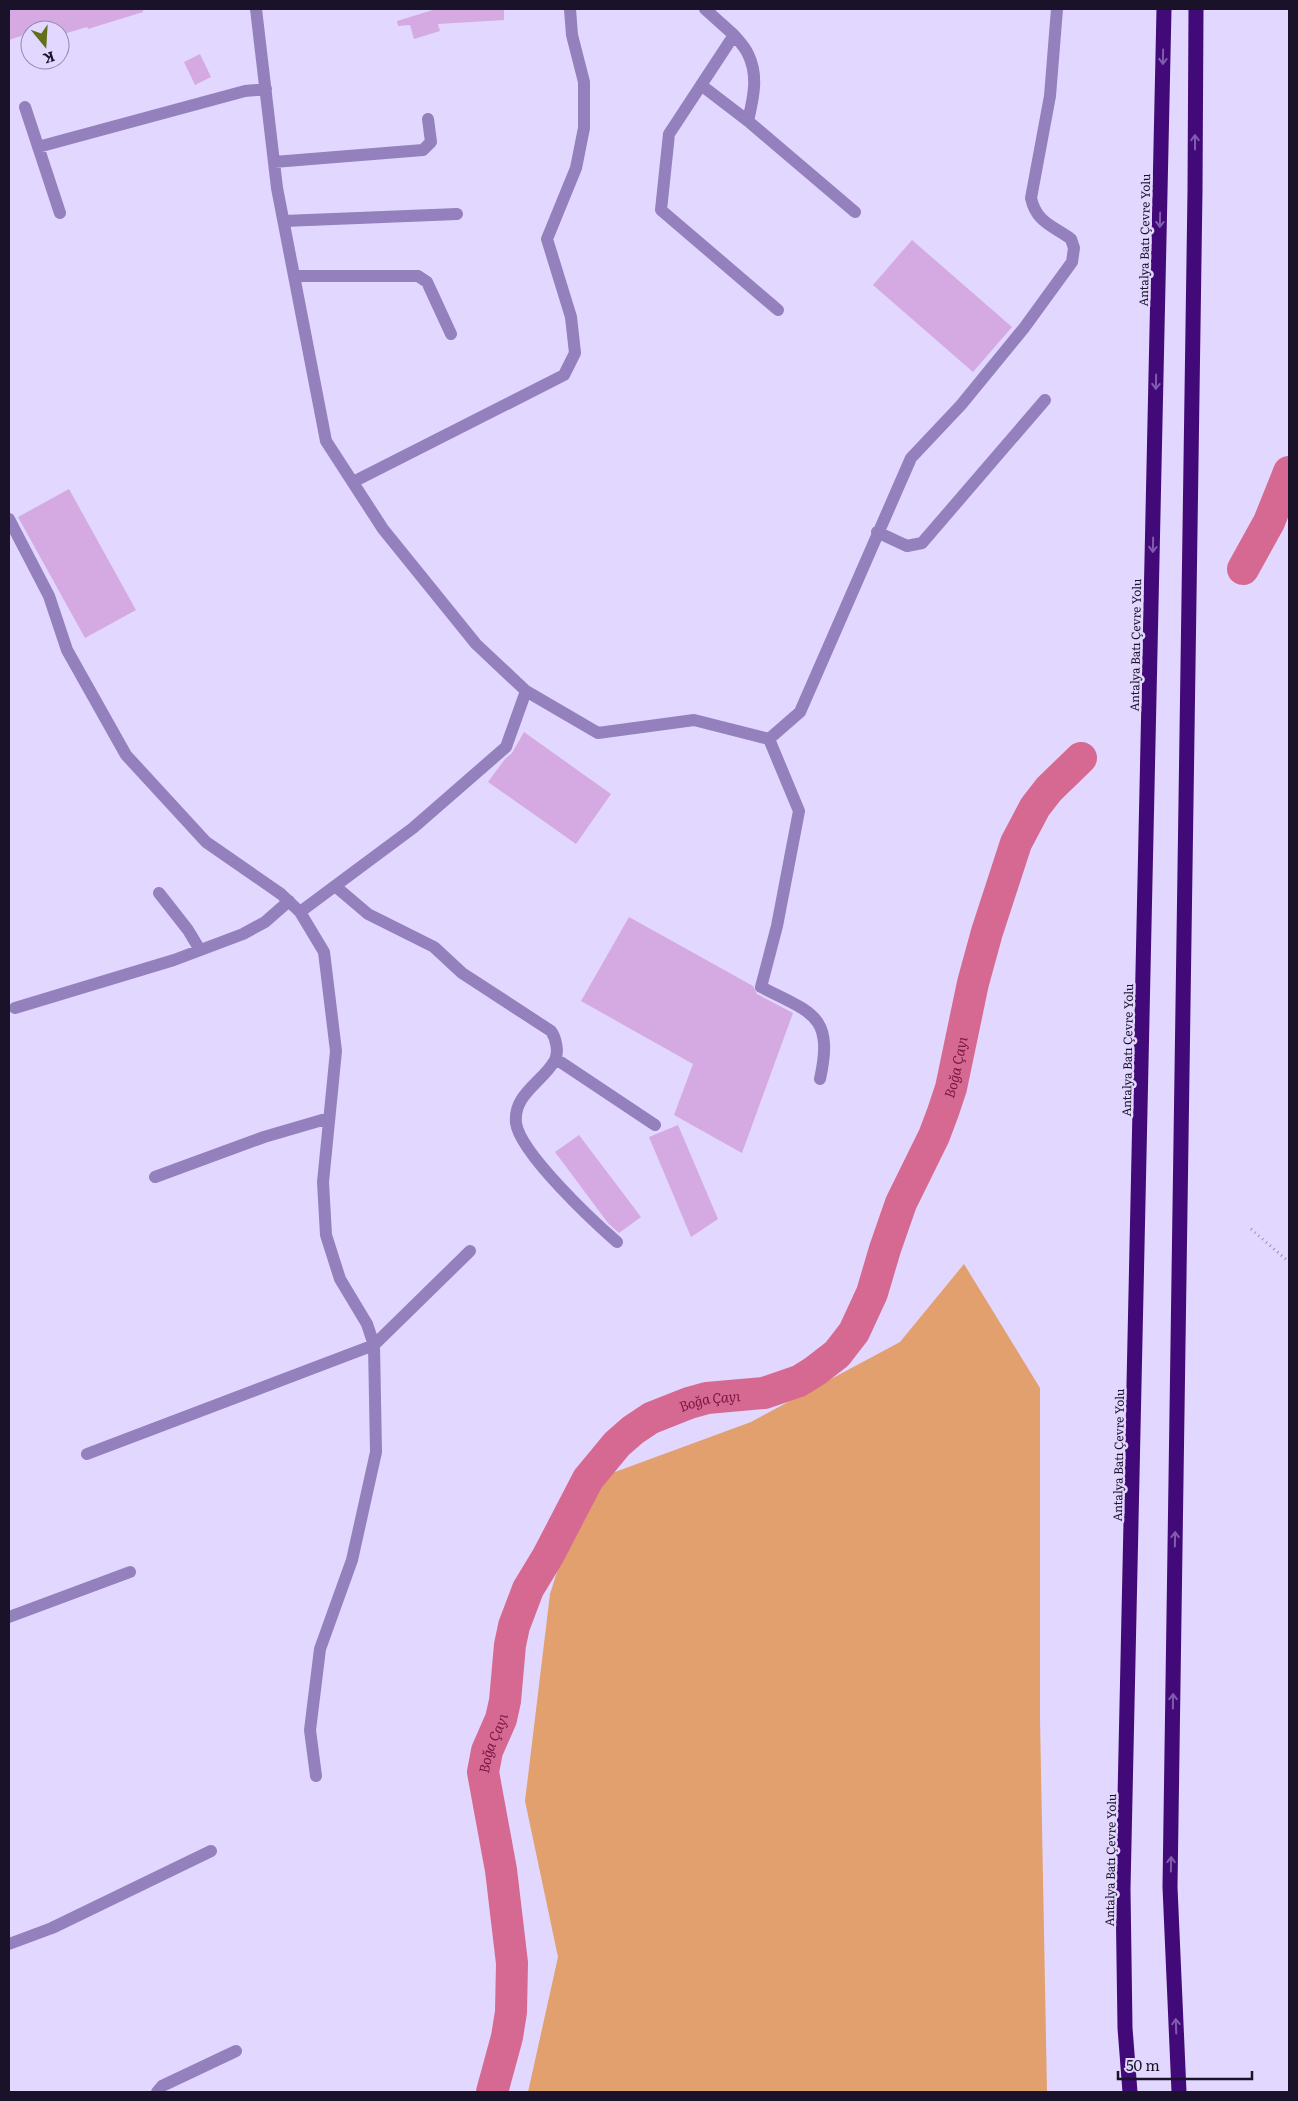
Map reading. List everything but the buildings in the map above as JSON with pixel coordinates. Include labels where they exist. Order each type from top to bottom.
[{"type":"highway","name":"Antalya Batı Çevre Yolu","points":[[1130,2092],[1125,2028],[1123,1888],[1164,9]]},
{"type":"highway","points":[[1180,2092],[1170,1887],[1195,191],[1196,9]]},
{"type":"street","points":[[256,9],[274,162],[326,441],[383,529],[476,644],[526,692],[598,733],[694,720],[769,739]]},
{"type":"street","points":[[353,482],[564,375],[575,353],[571,317],[547,239],[576,168],[584,128],[584,82],[572,35],[570,9]]},
{"type":"street","points":[[705,9],[734,35],[748,54],[754,75],[755,92],[748,121]]},
{"type":"street","points":[[769,739],[800,712],[877,532],[911,458],[961,405],[1024,328],[1072,262],[1074,248],[1071,239],[1039,218],[1033,209],[1031,198],[1050,96],[1057,9]]},
{"type":"street","points":[[734,35],[669,134],[661,210],[778,310]]},
{"type":"street","points":[[701,85],[748,121],[855,212]]},
{"type":"street","points":[[38,147],[245,91],[266,89]]},
{"type":"street","points":[[25,107],[60,212]]},
{"type":"street","points":[[274,162],[423,150],[431,142],[428,119]]},
{"type":"street","points":[[284,221],[457,214]]},
{"type":"street","points":[[294,276],[418,276],[427,282],[451,334]]},
{"type":"street","points":[[877,532],[908,546],[922,543],[1045,400]]},
{"type":"street","points":[[9,518],[49,596],[67,650],[126,755],[206,842],[289,901],[300,912],[324,952],[336,1052],[323,1182],[326,1236],[340,1279],[368,1324],[374,1345],[376,1452],[352,1560],[320,1649],[310,1730],[316,1776]]},
{"type":"street","points":[[300,912],[413,828],[506,746],[526,692]]},
{"type":"street","points":[[769,739],[799,811],[776,926],[761,987],[801,1007],[813,1016],[820,1025],[826,1054],[820,1079]]},
{"type":"street","points":[[335,886],[368,914],[434,948],[462,973],[551,1031],[556,1044],[556,1059],[522,1098],[516,1116],[518,1130],[535,1158],[587,1216],[617,1242]]},
{"type":"street","points":[[159,893],[188,930],[200,950]]},
{"type":"street","points":[[15,1008],[174,960],[243,934],[265,922],[289,901]]},
{"type":"street","points":[[556,1059],[655,1125]]},
{"type":"street","points":[[155,1177],[264,1137],[329,1118]]},
{"type":"street","points":[[88,1454],[374,1345],[470,1251]]},
{"type":"street","points":[[9,1617],[130,1572]]},
{"type":"street","points":[[9,1944],[52,1928],[211,1851]]},
{"type":"street","points":[[157,2092],[162,2086],[236,2051]]},
{"type":"path","points":[[1251,1229],[1289,1262]]},
{"type":"shaded area","points":[[964,1264],[1040,1388],[1040,1719],[1047,2092],[528,2092],[558,1957],[525,1801],[550,1594],[585,1483],[751,1422],[900,1342]]},
{"type":"waterway","name":"Boğa Çayı","points":[[1243,569],[1269,522],[1289,472]]},
{"type":"waterway","name":"Boğa Çayı","points":[[492,2092],[507,2037],[511,2012],[512,1963],[501,1870],[483,1772],[487,1751],[501,1719],[505,1701],[510,1645],[514,1626],[528,1589],[548,1556],[588,1479],[617,1444],[633,1430],[651,1418],[689,1403],[707,1398],[764,1393],[799,1381],[837,1354],[854,1332],[872,1293],[901,1203],[934,1136],[951,1088],[973,983],[987,932],[1016,843],[1035,807],[1049,789],[1081,758]]}]
